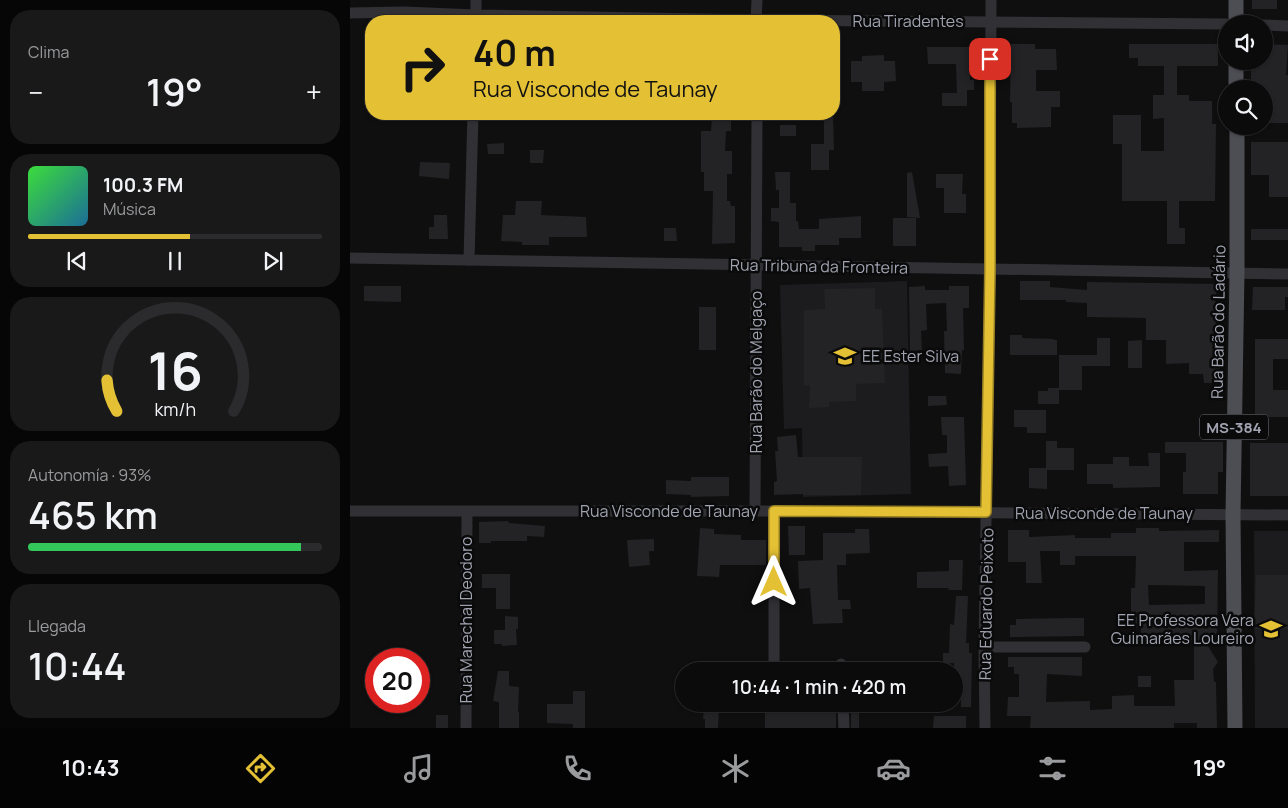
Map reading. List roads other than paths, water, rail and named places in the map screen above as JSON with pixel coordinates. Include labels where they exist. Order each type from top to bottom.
[{"type":"main road","points":[[1236,0],[1236,15]]},
{"type":"main road","name":"Rua Barão do Ladário","points":[[1235,728],[1233,514],[1237,272],[1236,135]]},
{"type":"street","points":[[476,0],[476,15]]},
{"type":"street","points":[[756,0],[756,15]]},
{"type":"street","name":"Rua Eduardo Peixoto","points":[[986,728],[984,647],[990,269],[991,0]]},
{"type":"street","name":"Rua Tiradentes","points":[[350,13],[404,12],[440,15]]},
{"type":"street","name":"Rua Tiradentes","points":[[840,20],[1218,24]]},
{"type":"street","points":[[1273,25],[1288,26]]},
{"type":"street","points":[[469,260],[473,120]]},
{"type":"street","name":"Rua Barão do Melgaço","points":[[755,511],[756,120]]},
{"type":"street","name":"Rua Tribuna da Fronteira","points":[[350,258],[1288,274]]},
{"type":"street","name":"Rua Visconde de Taunay","points":[[350,511],[986,512],[1288,516]]},
{"type":"street","points":[[774,511],[774,662]]},
{"type":"street","name":"Rua Marechal Deodoro","points":[[466,728],[467,512]]},
{"type":"street","points":[[984,647],[1085,647]]},
{"type":"street","points":[[843,712],[844,728]]},
{"type":"place","name":"EE Ester Silva","points":[[845,356]]},
{"type":"place","name":"EE Professora Vera Guimarães Loureiro","points":[[1271,629]]}]
